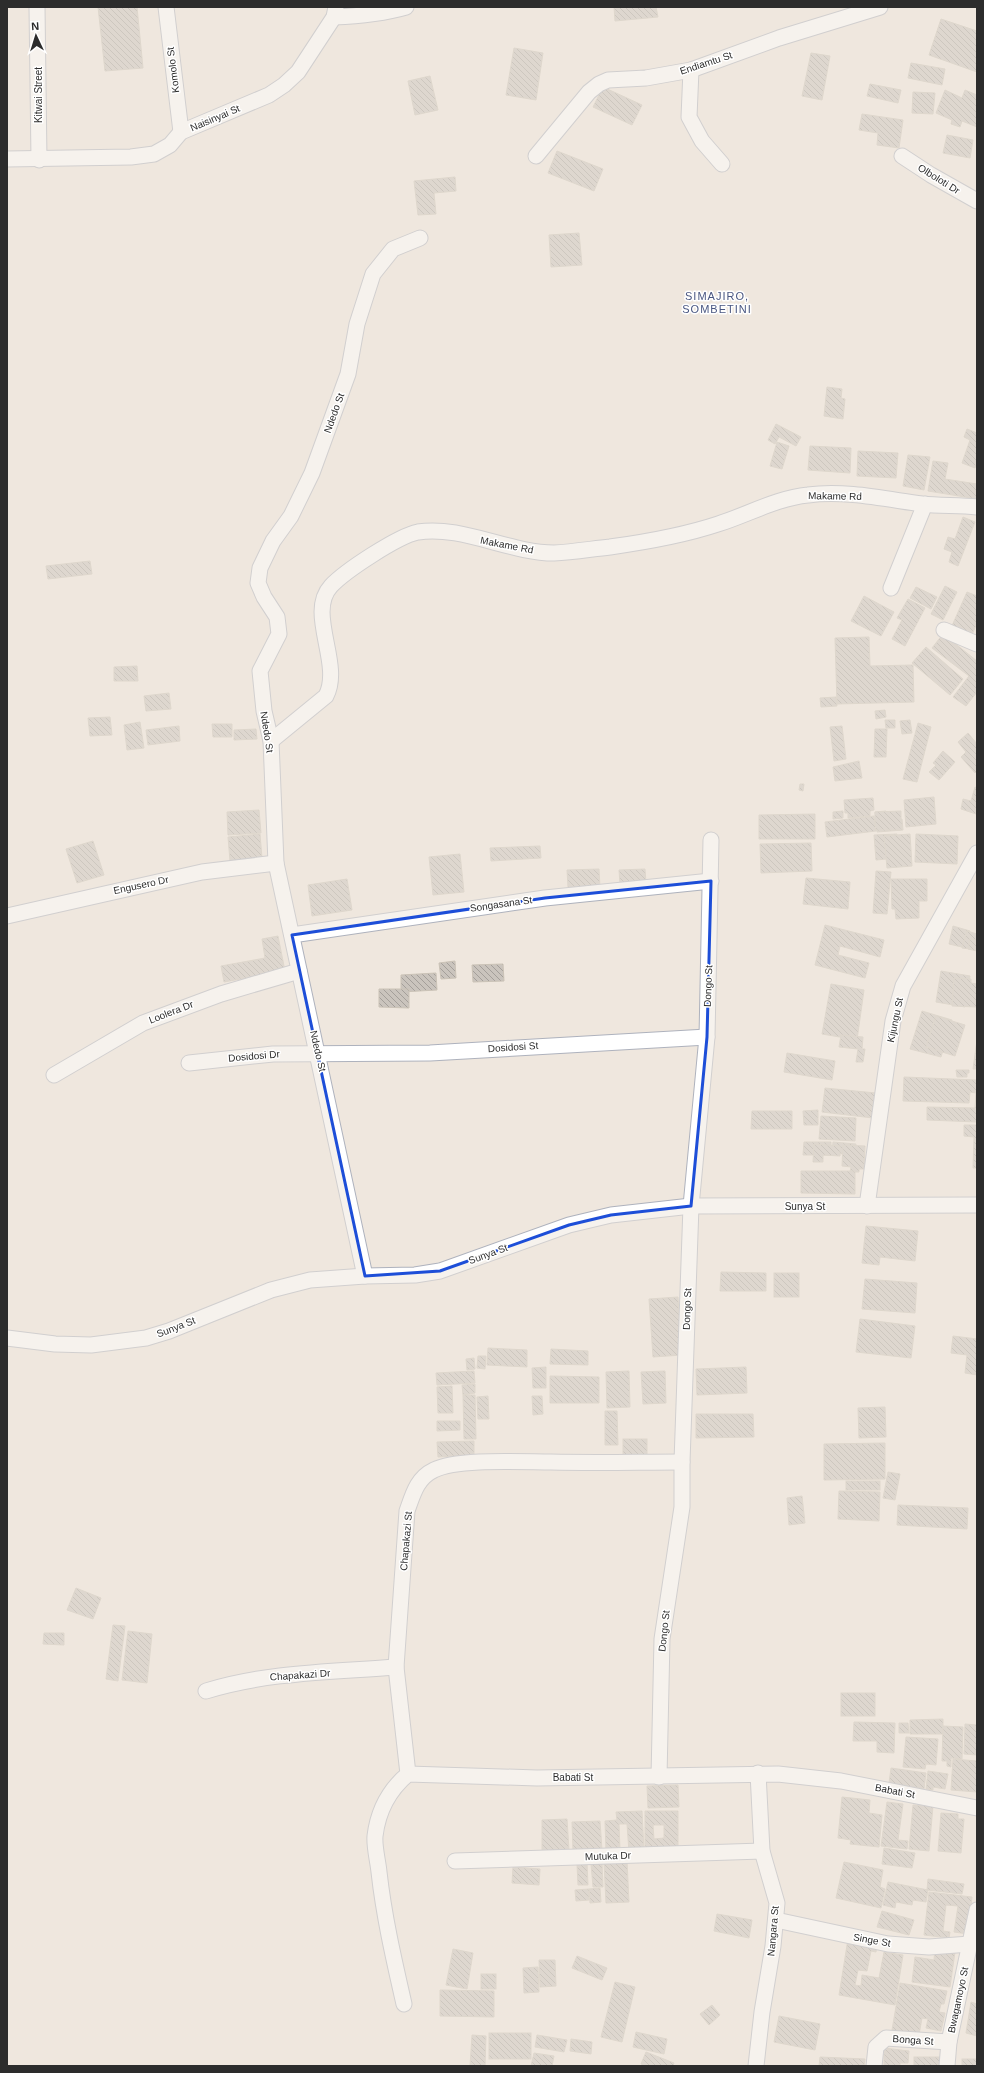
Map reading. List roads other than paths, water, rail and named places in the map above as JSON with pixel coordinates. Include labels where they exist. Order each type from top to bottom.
[{"type":"street","name":"Kitwai Street","points":[[37,7],[38,160]]},
{"type":"street","name":"Komolo St","points":[[166,7],[181,132]]},
{"type":"street","points":[[335,12],[358,16],[388,12],[406,7]]},
{"type":"street","name":"Endiamtu St","points":[[536,156],[589,92],[598,84],[608,80],[646,78],[691,70],[779,38],[880,7]]},
{"type":"street","name":"Naisinyai St","points":[[7,160],[132,157],[154,154],[170,145],[181,132],[269,95],[284,85],[298,72],[335,12]]},
{"type":"street","points":[[691,70],[689,117],[702,141],[722,164]]},
{"type":"street","name":"Olboloti Dr","points":[[902,156],[931,175],[977,201]]},
{"type":"street","name":"Ndedo St","points":[[365,1276],[319,1053],[298,971],[292,935],[276,863],[270,741],[264,711],[260,671],[279,634],[280,629],[277,617],[264,597],[258,583],[260,568],[273,541],[291,516],[312,472],[348,374],[357,324],[374,274],[393,249],[420,238]]},
{"type":"street","name":"Makame Rd","points":[[270,741],[326,696],[330,688],[330,657],[321,610],[324,598],[331,586],[398,540],[417,532],[456,534],[518,549],[553,553],[648,542],[676,536],[717,525],[778,502],[807,495],[858,496],[925,504],[977,508]]},
{"type":"street","points":[[891,588],[925,504]]},
{"type":"street","points":[[944,630],[977,644]]},
{"type":"street","name":"Dongo St","points":[[659,1777],[662,1639],[682,1507],[682,1462],[691,1206],[707,1037],[711,840]]},
{"type":"street","name":"Kijungu St","points":[[867,1206],[893,1021],[903,986],[977,853]]},
{"type":"street","name":"Engusero Dr","points":[[7,916],[202,872],[276,863]]},
{"type":"street","name":"Songasana St","points":[[292,935],[545,898],[711,881]]},
{"type":"street","name":"Loolera Dr","points":[[54,1075],[143,1023],[221,994],[298,971]]},
{"type":"street","name":"Dosidosi St","points":[[319,1053],[430,1053],[707,1037]]},
{"type":"street","name":"Dosidosi Dr","points":[[189,1063],[246,1056],[319,1053]]},
{"type":"street","name":"Sunya St","points":[[7,1338],[55,1344],[91,1345],[119,1343],[169,1331],[271,1290],[310,1280],[365,1276],[415,1275],[440,1271],[569,1225],[611,1215],[691,1206],[977,1205]]},
{"type":"street","name":"Chapakazi St","points":[[408,1774],[396,1667],[408,1511],[414,1490],[423,1477],[434,1469],[445,1466],[496,1461],[682,1462]]},
{"type":"street","name":"Chapakazi Dr","points":[[206,1691],[259,1678],[396,1667]]},
{"type":"street","name":"Babati St","points":[[408,1774],[537,1778],[659,1777],[758,1773],[805,1776],[841,1781],[977,1808]]},
{"type":"street","name":"Nangara St","points":[[756,2066],[777,1903],[762,1850],[758,1773]]},
{"type":"street","points":[[404,2004],[384,1912],[375,1838],[379,1818],[388,1798],[395,1785],[408,1774]]},
{"type":"street","name":"Mutuka Dr","points":[[455,1861],[762,1850]]},
{"type":"street","name":"Bwagamoyo St","points":[[947,2066],[949,2042],[977,1910]]},
{"type":"street","name":"Singe St","points":[[776,1920],[888,1944],[916,1946],[970,1944]]},
{"type":"street","name":"Bonga St","points":[[874,2066],[876,2047],[886,2038],[949,2042]]},
{"type":"district","name":"SIMAJIRO, SOMBETINI","points":[[717,302]]}]
